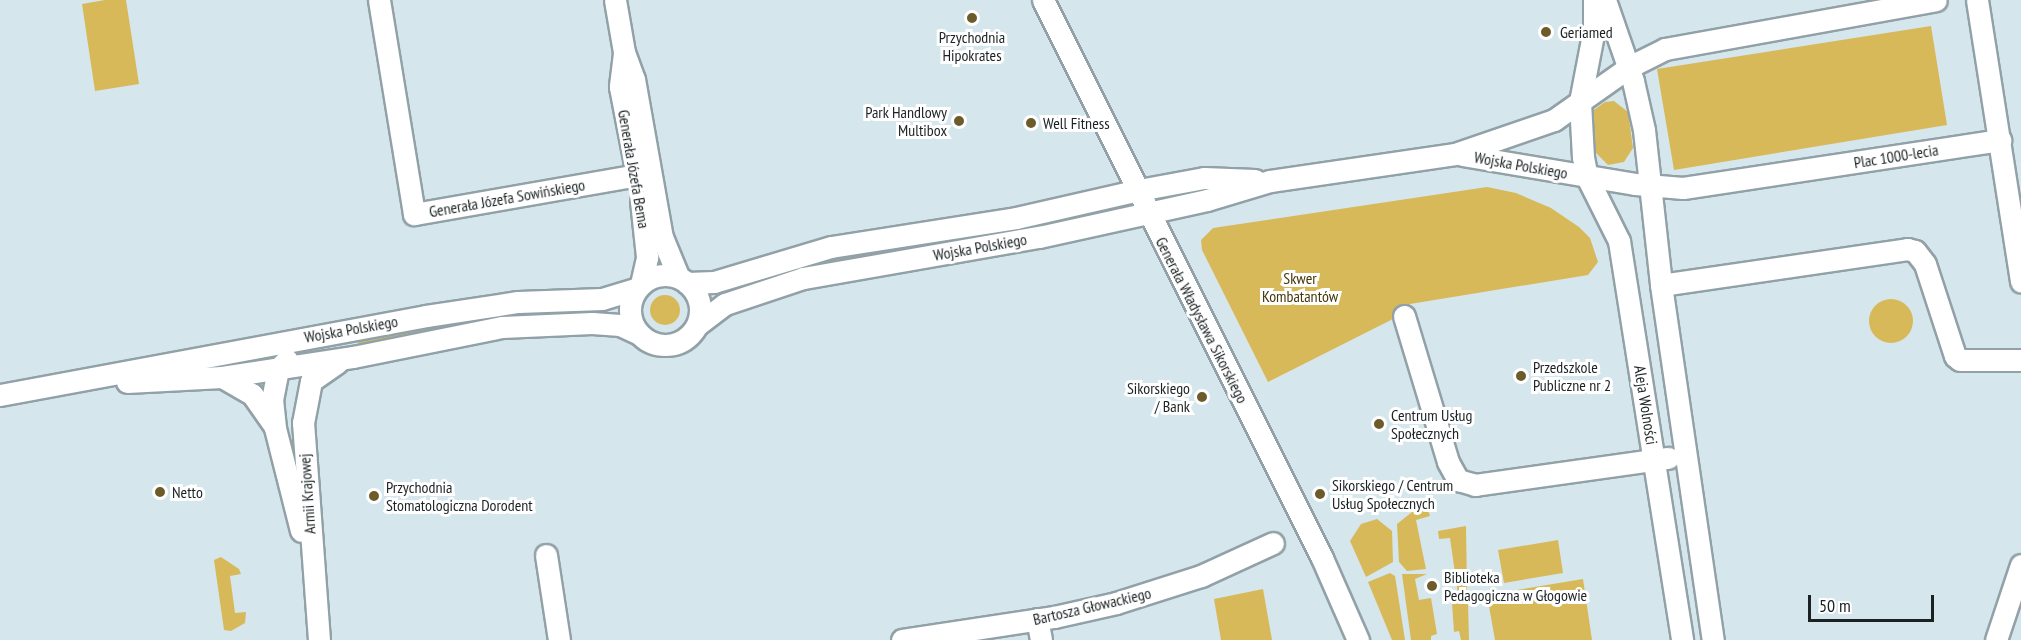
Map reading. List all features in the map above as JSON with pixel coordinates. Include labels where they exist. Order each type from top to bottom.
[{"type":"street","name":"Generała Józefa Sowińskiego","points":[[379,0],[414,214],[637,175]]},
{"type":"street","name":"Generała Józefa Bema","points":[[615,0],[624,52],[634,79],[662,237],[683,281]]},
{"type":"street","name":"Generała Władysława Sikorskiego","points":[[1043,0],[1322,558],[1358,640]]},
{"type":"street","points":[[1581,102],[1594,29],[1594,0]]},
{"type":"street","points":[[1605,0],[1629,67],[1665,49],[1936,0]]},
{"type":"street","points":[[1977,0],[2021,282]]},
{"type":"street","name":"Generała Józefa Bema","points":[[624,52],[620,87],[637,175],[647,244],[639,286]]},
{"type":"street","name":"Wojska Polskiego","points":[[697,325],[725,304],[803,278],[1039,237],[1207,201],[1270,181],[1455,154],[1543,125],[1581,102],[1629,67]]},
{"type":"street","name":"Aleja Wolności","points":[[1629,67],[1644,130],[1661,285],[1684,456],[1713,640]]},
{"type":"street","name":"Aleja Wolności","points":[[1581,102],[1580,140],[1587,177],[1618,236],[1682,640]]},
{"type":"street","name":"Plac 1000-lecia","points":[[1587,177],[1683,188],[2000,140]]},
{"type":"street","name":"Wojska Polskiego","points":[[1455,154],[1587,177]]},
{"type":"street","name":"Wojska Polskiego","points":[[683,281],[714,282],[831,248],[1016,218],[1204,178],[1270,181]]},
{"type":"street","points":[[1661,285],[1907,249],[1915,251],[1925,264],[1955,356],[1960,360],[2021,360]]},
{"type":"street","points":[[657,276],[683,281],[699,301],[697,325],[687,337],[671,345],[652,343],[637,333],[629,314],[639,286],[657,276]]},
{"type":"street","name":"Wojska Polskiego","points":[[0,395],[67,385],[218,352],[518,302],[602,298],[639,286]]},
{"type":"street","points":[[1404,316],[1448,462],[1458,480],[1474,485],[1684,456]]},
{"type":"street","name":"Wojska Polskiego","points":[[67,385],[222,377],[353,357],[502,327],[613,324],[637,333]]},
{"type":"street","points":[[218,352],[261,358],[278,369],[296,353],[347,330]]},
{"type":"street","name":"Armii Krajowej","points":[[319,640],[311,566],[303,423],[311,381],[330,365],[353,357]]},
{"type":"street","name":"Armii Krajowej","points":[[278,369],[288,381],[303,423]]},
{"type":"street","name":"Armii Krajowej","points":[[278,369],[272,399],[275,428],[311,566]]},
{"type":"street","name":"Armii Krajowej","points":[[222,377],[252,394],[275,428]]},
{"type":"street","name":"Bartosza Głowackiego","points":[[902,640],[1037,619],[1161,591],[1273,543]]},
{"type":"street","points":[[546,555],[559,640]]},
{"type":"street","points":[[1996,640],[2021,565]]},
{"type":"street","points":[[1037,619],[1041,640]]},
{"type":"green space","points":[[105,0],[126,0],[139,84],[95,91],[82,4]]},
{"type":"green space","points":[[1931,26],[1947,125],[1674,170],[1657,69]]},
{"type":"green space","points":[[1614,101],[1628,112],[1633,148],[1624,162],[1608,165],[1591,148],[1591,112],[1605,102]]},
{"type":"green space","name":"Skwer Kombatantów","points":[[1487,187],[1516,193],[1551,208],[1579,227],[1590,238],[1598,262],[1588,275],[1410,304],[1391,320],[1268,382],[1202,250],[1201,240],[1213,228]]},
{"type":"green space","points":[[1082,214],[1082,217],[814,266],[739,288],[738,285],[811,262]]},
{"type":"green space","points":[[665,295],[676,299],[680,310],[676,321],[665,325],[654,321],[650,310],[654,299]]},
{"type":"green space","points":[[1891,299],[1906,306],[1913,321],[1906,336],[1891,343],[1876,336],[1869,321],[1876,306]]},
{"type":"green space","points":[[586,310],[586,313],[503,317],[359,346],[357,338],[501,314]]},
{"type":"green space","points":[[1428,510],[1430,516],[1416,520],[1426,569],[1407,571],[1399,562],[1397,524],[1412,512]]},
{"type":"green space","points":[[1377,519],[1392,531],[1393,562],[1366,577],[1350,541],[1361,524]]},
{"type":"green space","points":[[1466,526],[1467,590],[1458,594],[1450,538],[1439,539],[1438,531]]},
{"type":"green space","points":[[1558,540],[1563,573],[1504,583],[1498,550]]},
{"type":"green space","points":[[221,557],[239,569],[241,574],[230,576],[235,613],[246,612],[245,623],[231,631],[224,630],[214,560]]},
{"type":"green space","points":[[1390,573],[1395,576],[1405,640],[1392,640],[1368,582]]},
{"type":"green space","points":[[1402,574],[1427,574],[1415,579],[1419,600],[1431,598],[1437,634],[1431,636],[1431,640],[1411,640]]},
{"type":"green space","points":[[1583,579],[1592,640],[1495,640],[1487,595]]},
{"type":"green space","points":[[1263,589],[1272,640],[1221,640],[1214,599]]},
{"type":"green space","points":[[1468,601],[1469,640],[1461,640],[1459,631],[1454,632],[1452,603]]},
{"type":"place","name":"Przychodnia Hipokrates","points":[[972,18]]},
{"type":"place","name":"Geriamed","points":[[1546,32]]},
{"type":"place","name":"Park Handlowy Multibox","points":[[959,121]]},
{"type":"place","name":"Well Fitness","points":[[1031,123]]},
{"type":"place","name":"Przedszkole Publiczne nr 2","points":[[1521,376]]},
{"type":"place","name":"Sikorskiego / Bank","points":[[1202,397]]},
{"type":"place","name":"Centrum Usług Społecznych","points":[[1379,424]]},
{"type":"place","name":"Netto","points":[[160,492]]},
{"type":"place","name":"Sikorskiego / Centrum Usług Społecznych","points":[[1320,494]]},
{"type":"place","name":"Przychodnia Stomatologiczna Dorodent","points":[[374,496]]},
{"type":"place","name":"Biblioteka Pedagogiczna w Głogowie","points":[[1432,586]]}]
